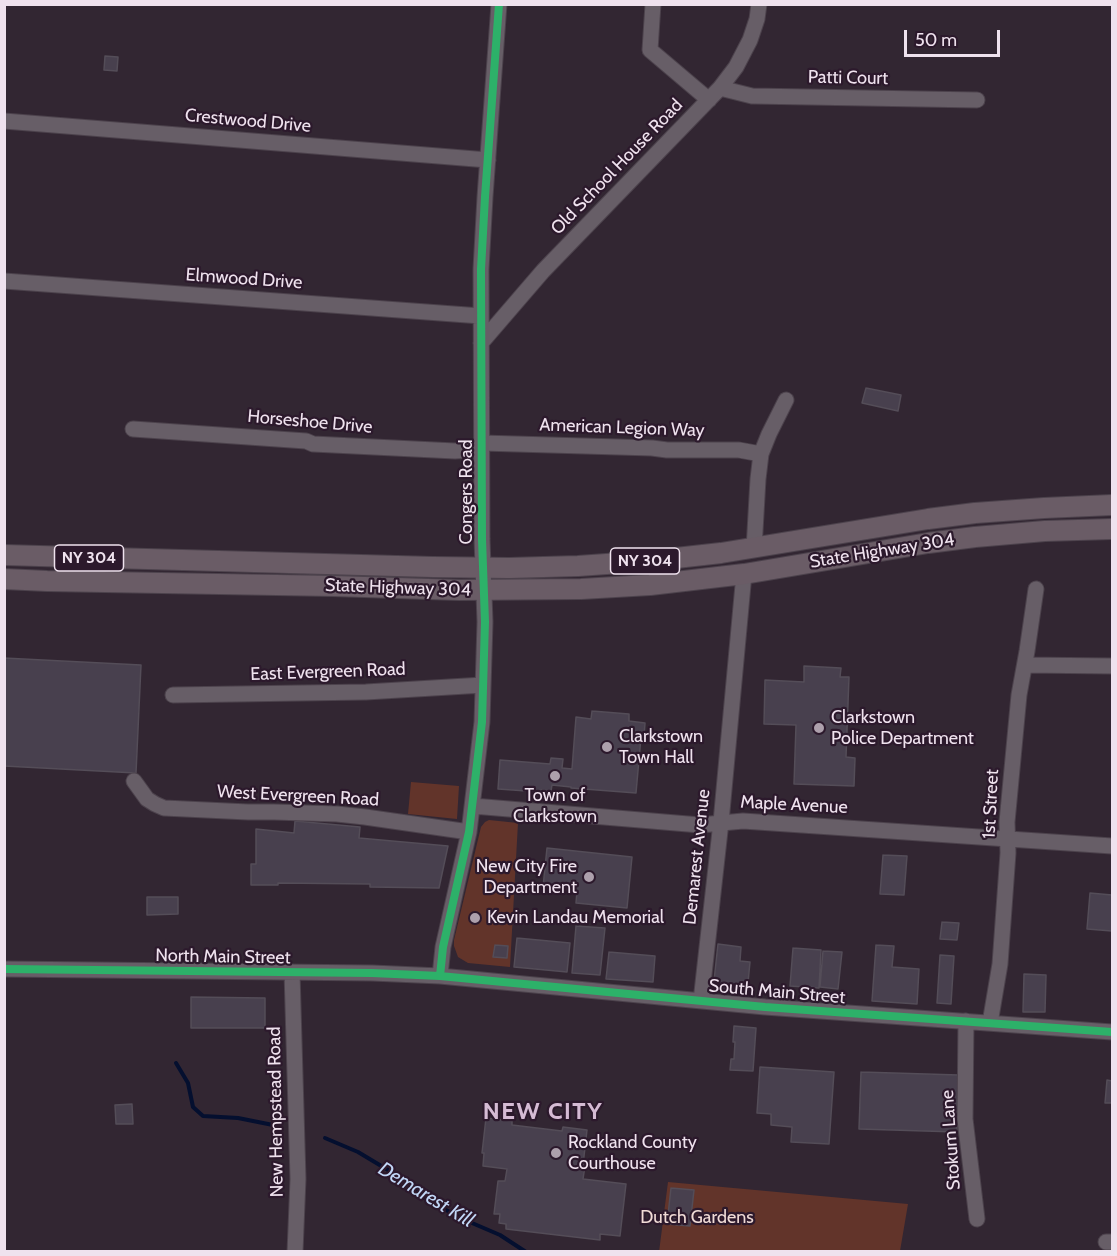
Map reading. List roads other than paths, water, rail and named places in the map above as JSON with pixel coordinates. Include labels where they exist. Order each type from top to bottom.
[{"type":"main road","name":"State Highway 304","points":[[4,555],[557,567],[625,563],[754,549],[964,515],[1113,505]]},
{"type":"main road","name":"State Highway 304","points":[[4,579],[484,591],[603,588],[744,574],[959,539],[1045,531],[1113,529]]},
{"type":"street","name":"Congers Road","points":[[440,976],[443,947],[469,832],[481,741],[485,622],[482,246],[498,4]]},
{"type":"street","points":[[653,4],[650,51],[714,94]]},
{"type":"street","name":"Old School House Road","points":[[481,343],[543,271],[714,94],[736,67],[750,40],[759,4]]},
{"type":"street","name":"Patti Court","points":[[714,94],[977,100]]},
{"type":"street","name":"Crestwood Drive","points":[[4,121],[488,160]]},
{"type":"street","name":"Elmwood Drive","points":[[4,281],[481,316]]},
{"type":"street","points":[[754,549],[761,454],[786,400]]},
{"type":"street","name":"Horseshoe Drive","points":[[133,429],[306,441],[313,444],[443,451],[471,450],[482,443]]},
{"type":"street","name":"American Legion Way","points":[[482,443],[667,450],[739,450],[761,454]]},
{"type":"street","name":"Demarest Avenue","points":[[701,1001],[721,822],[744,574]]},
{"type":"street","name":"1st Street","points":[[990,1023],[1000,964],[1008,853],[1007,822],[1019,694],[1036,589]]},
{"type":"street","points":[[1025,665],[1113,666]]},
{"type":"street","name":"East Evergreen Road","points":[[173,695],[366,692],[483,685]]},
{"type":"street","name":"West Evergreen Road","points":[[134,782],[147,799],[164,808],[365,817],[469,832]]},
{"type":"street","name":"Maple Avenue","points":[[473,807],[700,825],[743,821],[1113,846]]},
{"type":"street","name":"North Main Street","points":[[4,969],[372,973],[440,976]]},
{"type":"street","name":"New Hempstead Road","points":[[292,972],[298,1179],[295,1251]]},
{"type":"street","name":"South Main Street","points":[[440,976],[701,1001],[1113,1032]]},
{"type":"street","name":"Stokum Lane","points":[[966,1021],[965,1119],[977,1219]]},
{"type":"waterway","name":"Demarest Kill","points":[[176,1063],[188,1083],[193,1107],[203,1116],[238,1118],[278,1126]]},
{"type":"waterway","name":"Demarest Kill","points":[[325,1138],[358,1152],[388,1170],[427,1200],[500,1235],[526,1252]]},
{"type":"place","name":"Clarkstown Police Department","points":[[819,728]]},
{"type":"place","name":"Clarkstown Town Hall","points":[[607,747]]},
{"type":"place","name":"Town of Clarkstown","points":[[555,776]]},
{"type":"place","name":"New City Fire Department","points":[[589,877]]},
{"type":"place","name":"Kevin Landau Memorial","points":[[475,918]]},
{"type":"place","name":"Rockland County Courthouse","points":[[556,1153]]},
{"type":"district","name":"NEW CITY","points":[[543,1112]]},
{"type":"park label","name":"Dutch Gardens","points":[[697,1218]]}]
